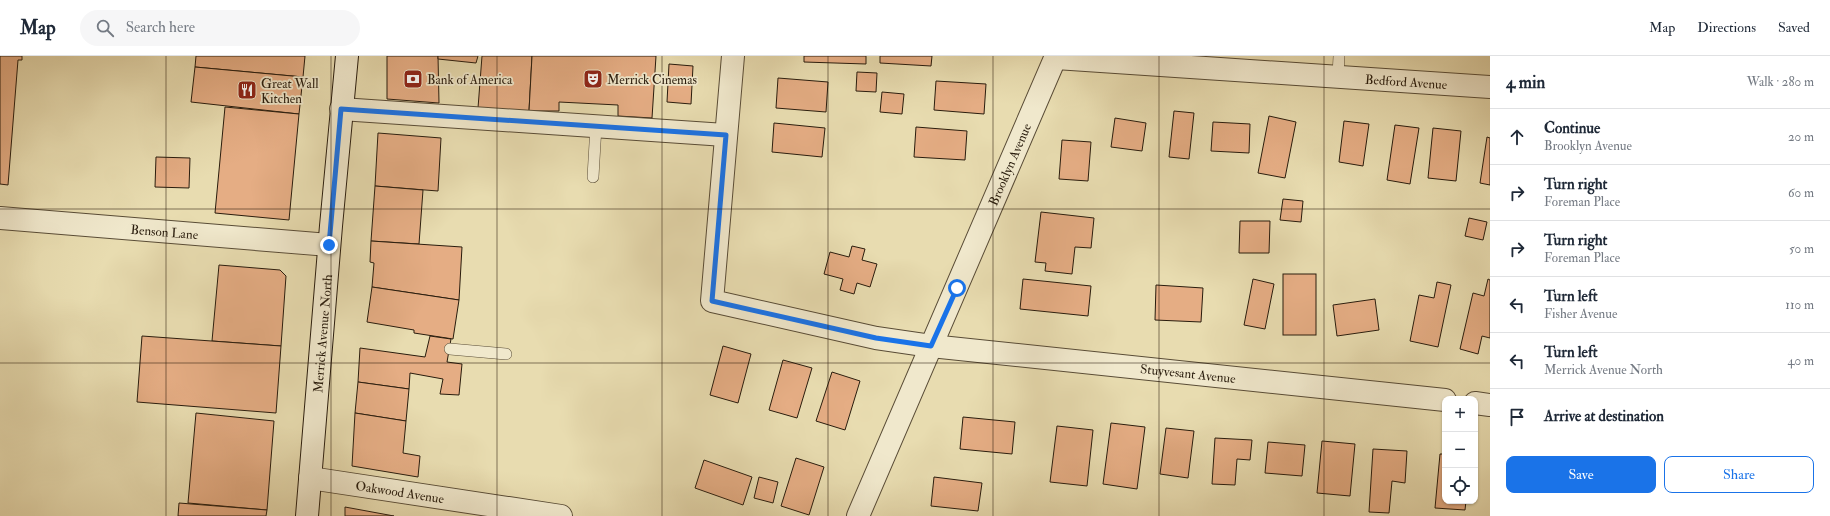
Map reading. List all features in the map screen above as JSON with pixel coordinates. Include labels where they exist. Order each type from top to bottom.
[{"type":"street","name":"Merrick Avenue North","points":[[307,516],[329,245],[347,56]]},
{"type":"street","points":[[341,109],[726,135],[733,56]]},
{"type":"street","name":"Brooklyn Avenue","points":[[858,516],[1056,57],[1333,69]]},
{"type":"street","name":"Bedford Avenue","points":[[1333,69],[1490,87]]},
{"type":"street","name":"Stuyvesant Avenue","points":[[726,135],[712,301],[876,338],[931,346],[1442,400]]},
{"type":"street","name":"Benson Lane","points":[[0,218],[329,245]]},
{"type":"street","points":[[1478,403],[1490,405]]},
{"type":"street","name":"Oakwood Avenue","points":[[310,478],[561,516]]},
{"type":"lane","points":[[593,177],[596,126]]},
{"type":"lane","points":[[450,349],[506,354]]},
{"type":"building","points":[[0,56],[22,56],[22,60],[18,60],[8,185],[0,184]]},
{"type":"building","points":[[196,56],[305,56],[303,77],[195,67]]},
{"type":"building","name":"Bank of America","points":[[387,56],[438,56],[439,103],[387,99]]},
{"type":"building","points":[[438,56],[478,56],[476,63],[438,59]]},
{"type":"building","points":[[482,56],[532,56],[529,111],[478,108]]},
{"type":"building","name":"Merrick Cinemas","points":[[532,56],[656,56],[652,118],[618,116],[618,105],[559,102],[559,111],[529,111]]},
{"type":"building","points":[[804,56],[866,56],[866,64],[804,62]]},
{"type":"building","points":[[880,56],[932,56],[931,66],[880,63]]},
{"type":"building","points":[[669,64],[693,66],[691,104],[667,102]]},
{"type":"building","name":"Great Wall Kitchen","points":[[195,67],[303,77],[299,114],[191,102]]},
{"type":"building","points":[[857,72],[877,73],[876,92],[856,91]]},
{"type":"building","points":[[778,78],[828,82],[826,112],[776,108]]},
{"type":"building","points":[[936,81],[986,84],[984,114],[934,110]]},
{"type":"building","points":[[882,92],[904,94],[902,114],[880,112]]},
{"type":"building","points":[[225,107],[299,114],[289,220],[215,213]]},
{"type":"building","points":[[1174,111],[1194,113],[1189,159],[1169,157]]},
{"type":"building","points":[[1269,116],[1296,122],[1285,178],[1258,173]]},
{"type":"building","points":[[1115,118],[1146,123],[1142,151],[1111,147]]},
{"type":"building","points":[[1344,121],[1369,124],[1363,166],[1339,162]]},
{"type":"building","points":[[1213,122],[1250,124],[1249,153],[1211,151]]},
{"type":"building","points":[[774,123],[825,128],[822,157],[772,152]]},
{"type":"building","points":[[1395,125],[1419,128],[1410,184],[1387,180]]},
{"type":"building","points":[[916,127],[967,131],[965,160],[914,157]]},
{"type":"building","points":[[1433,128],[1461,131],[1456,181],[1428,178]]},
{"type":"building","points":[[378,133],[441,138],[438,191],[375,186]]},
{"type":"building","points":[[1487,137],[1490,138],[1490,185],[1480,183]]},
{"type":"building","points":[[1062,140],[1091,142],[1088,181],[1059,179]]},
{"type":"building","points":[[156,157],[190,158],[189,188],[155,187]]},
{"type":"building","points":[[375,186],[423,190],[419,244],[371,241]]},
{"type":"building","points":[[1283,199],[1303,201],[1301,222],[1280,220]]},
{"type":"building","points":[[1041,212],[1094,218],[1091,248],[1075,247],[1072,274],[1045,271],[1046,263],[1035,262]]},
{"type":"building","points":[[1469,218],[1487,222],[1483,240],[1465,236]]},
{"type":"building","points":[[1240,221],[1270,221],[1269,253],[1239,253]]},
{"type":"building","points":[[371,241],[462,247],[459,300],[372,287],[374,263],[370,262]]},
{"type":"building","points":[[852,246],[865,249],[862,260],[877,264],[870,287],[857,283],[854,294],[840,290],[843,279],[824,274],[830,252],[849,257]]},
{"type":"building","points":[[219,265],[280,270],[286,276],[281,346],[212,341]]},
{"type":"building","points":[[1283,274],[1316,274],[1316,335],[1283,335]]},
{"type":"building","points":[[1023,279],[1091,286],[1088,316],[1020,309]]},
{"type":"building","points":[[1253,279],[1274,284],[1265,329],[1244,325]]},
{"type":"building","points":[[1488,279],[1490,280],[1490,338],[1482,336],[1478,354],[1460,349],[1473,293],[1484,296]]},
{"type":"building","points":[[1437,282],[1451,285],[1438,347],[1410,341],[1419,295],[1434,298]]},
{"type":"building","points":[[1156,285],[1203,288],[1201,322],[1155,320]]},
{"type":"building","points":[[372,287],[459,300],[453,339],[414,333],[414,330],[367,322]]},
{"type":"building","points":[[1375,299],[1379,330],[1337,336],[1333,305]]},
{"type":"building","points":[[142,336],[281,346],[276,413],[137,402]]},
{"type":"building","points":[[430,336],[451,339],[447,362],[462,364],[459,395],[440,394],[443,379],[410,373],[409,389],[358,382],[360,348],[425,357]]},
{"type":"building","points":[[723,346],[751,354],[738,403],[710,395]]},
{"type":"building","points":[[783,360],[812,368],[797,418],[769,410]]},
{"type":"building","points":[[832,372],[860,381],[845,430],[816,421]]},
{"type":"building","points":[[358,382],[409,389],[406,421],[355,413]]},
{"type":"building","points":[[196,413],[274,421],[267,510],[188,503]]},
{"type":"building","points":[[355,413],[406,421],[403,453],[420,456],[418,477],[352,466]]},
{"type":"building","points":[[963,417],[1015,422],[1012,454],[960,449]]},
{"type":"building","points":[[1111,423],[1145,427],[1137,489],[1103,484]]},
{"type":"building","points":[[1057,426],[1093,430],[1087,486],[1050,482]]},
{"type":"building","points":[[1166,428],[1194,431],[1188,478],[1160,474]]},
{"type":"building","points":[[1215,438],[1252,440],[1250,460],[1237,459],[1235,485],[1212,484]]},
{"type":"building","points":[[1322,441],[1355,444],[1350,496],[1317,493]]},
{"type":"building","points":[[1268,442],[1305,445],[1302,476],[1265,473]]},
{"type":"building","points":[[1373,449],[1407,451],[1405,483],[1392,481],[1389,513],[1369,512]]},
{"type":"building","points":[[1440,454],[1442,454],[1442,504],[1466,504],[1465,510],[1435,508]]},
{"type":"building","points":[[796,458],[824,467],[809,515],[781,506]]},
{"type":"building","points":[[704,460],[752,477],[743,505],[695,488]]},
{"type":"building","points":[[759,477],[778,482],[773,503],[754,498]]},
{"type":"building","points":[[934,477],[982,483],[978,511],[931,506]]},
{"type":"building","points":[[179,503],[267,510],[266,516],[178,516]]},
{"type":"building","points":[[345,507],[394,516],[345,516]]},
{"type":"place","name":"Bank of America","points":[[413,79]]},
{"type":"place","name":"Merrick Cinemas","points":[[593,79]]},
{"type":"place","name":"Great Wall Kitchen","points":[[247,90]]},
{"type":"route","points":[[329,245],[341,109],[726,135],[712,301],[876,338],[931,346],[957,288]]}]
